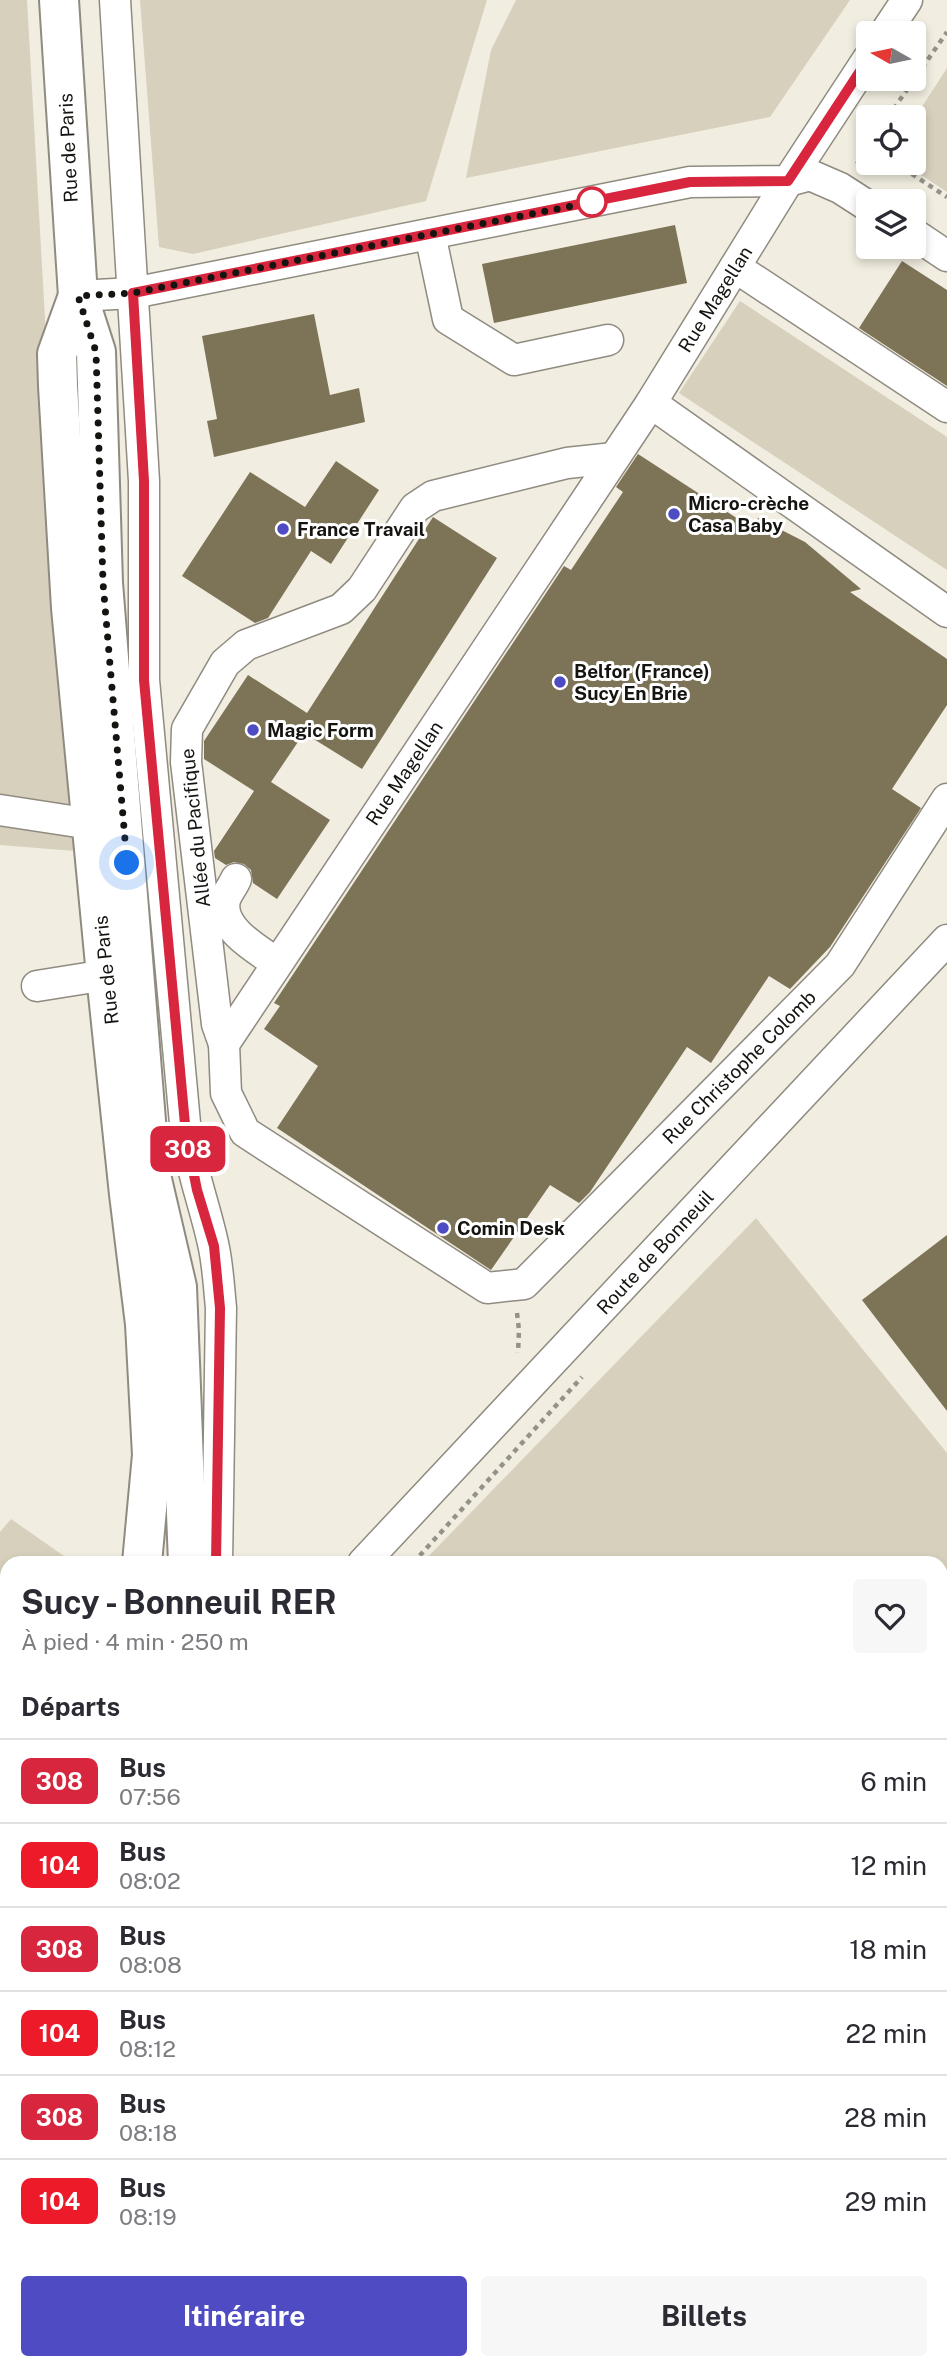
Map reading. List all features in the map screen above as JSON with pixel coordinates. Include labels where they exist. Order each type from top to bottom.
[{"type":"main road","name":"Rue de Paris","points":[[59,0],[78,296],[96,352],[103,583],[125,839],[121,978],[129,1194],[145,1324],[152,1455],[143,1556]]},
{"type":"main road","name":"Rue de Paris","points":[[78,296],[57,354],[71,608],[91,824],[121,978],[150,1171],[177,1287],[188,1556]]},
{"type":"street","points":[[115,0],[144,481],[144,680],[186,1135],[197,1190],[214,1246],[218,1275],[220,1308],[216,1556]]},
{"type":"street","points":[[893,21],[907,0]]},
{"type":"street","name":"Rue Magellan","points":[[224,1044],[651,403],[788,181],[856,77]]},
{"type":"street","points":[[78,296],[133,293],[690,182],[788,181],[810,175],[856,198]]},
{"type":"street","points":[[430,234],[449,319],[514,359],[608,340]]},
{"type":"street","points":[[926,242],[947,256]]},
{"type":"street","points":[[730,274],[838,352]]},
{"type":"street","points":[[730,274],[947,407]]},
{"type":"street","points":[[651,403],[947,612]]},
{"type":"street","name":"Allée du Pacifique","points":[[224,1044],[217,1024],[186,762],[187,729],[225,663],[246,645],[341,609],[362,589],[415,508],[433,496],[567,463],[614,458]]},
{"type":"street","name":"Rue Christophe Colomb","points":[[499,1287],[524,1284],[840,965],[947,799]]},
{"type":"street","points":[[0,810],[91,824],[125,839]]},
{"type":"street","points":[[236,879],[224,902],[227,917],[239,937],[277,963]]},
{"type":"street","name":"Route de Bonneuil","points":[[370,1556],[947,940]]},
{"type":"street","points":[[37,986],[121,978]]},
{"type":"street","points":[[224,1044],[226,1093],[245,1132],[499,1287]]},
{"type":"path","points":[[896,105],[947,32]]},
{"type":"path","points":[[913,175],[947,197]]},
{"type":"path","points":[[499,1287],[519,1330],[518,1360]]},
{"type":"path","points":[[419,1556],[585,1373]]},
{"type":"shaded area","points":[[0,0],[27,0],[75,851],[0,845]]},
{"type":"shaded area","points":[[140,0],[487,0],[426,201],[193,254],[159,247]]},
{"type":"shaded area","points":[[516,0],[850,0],[770,117],[466,178],[491,50]]},
{"type":"shaded area","points":[[947,68],[947,192],[921,175],[926,175],[926,105],[923,105]]},
{"type":"shaded area","points":[[740,301],[947,437],[947,570],[679,393]]},
{"type":"shaded area","points":[[756,1218],[947,1453],[947,1556],[429,1556]]},
{"type":"shaded area","points":[[11,1519],[64,1556],[0,1556],[0,1532]]},
{"type":"building","points":[[675,225],[687,283],[494,323],[482,264]]},
{"type":"building","points":[[902,261],[947,290],[947,386],[859,328]]},
{"type":"building","points":[[314,314],[330,395],[359,388],[365,422],[214,457],[207,421],[217,419],[202,336]]},
{"type":"building","points":[[638,454],[752,528],[758,518],[805,542],[861,589],[850,592],[947,659],[947,705],[892,789],[921,808],[830,947],[790,989],[769,976],[711,1063],[687,1047],[590,1192],[579,1203],[550,1185],[491,1270],[277,1128],[318,1066],[264,1029],[280,1006],[274,1003],[564,566],[571,570],[623,492],[616,487]]},
{"type":"building","name":"France Travail","points":[[336,461],[379,490],[331,564],[311,551],[268,618],[255,623],[182,576],[250,472],[305,507]]},
{"type":"building","points":[[433,517],[497,558],[362,769],[304,733],[271,782],[330,820],[277,899],[253,883],[251,870],[244,864],[234,862],[226,865],[215,858],[214,851],[254,791],[204,759],[204,741],[248,675],[307,713]]},
{"type":"building","points":[[947,1235],[947,1411],[862,1300]]},
{"type":"bus line","name":"308","points":[[216,1556],[220,1308],[218,1275],[214,1246],[197,1190],[186,1135],[144,680],[144,481],[133,293],[690,182],[788,181],[856,77]]},
{"type":"place","name":"Micro-crèche Casa Baby","points":[[674,514]]},
{"type":"place","name":"France Travail","points":[[283,529]]},
{"type":"place","name":"Belfor (France) Sucy En Brie","points":[[560,682]]},
{"type":"place","name":"Magic Form","points":[[253,730]]},
{"type":"place","name":"Comin Desk","points":[[443,1228]]},
{"type":"route","points":[[127,863],[103,583],[96,352],[78,296],[133,293],[592,202]]}]
